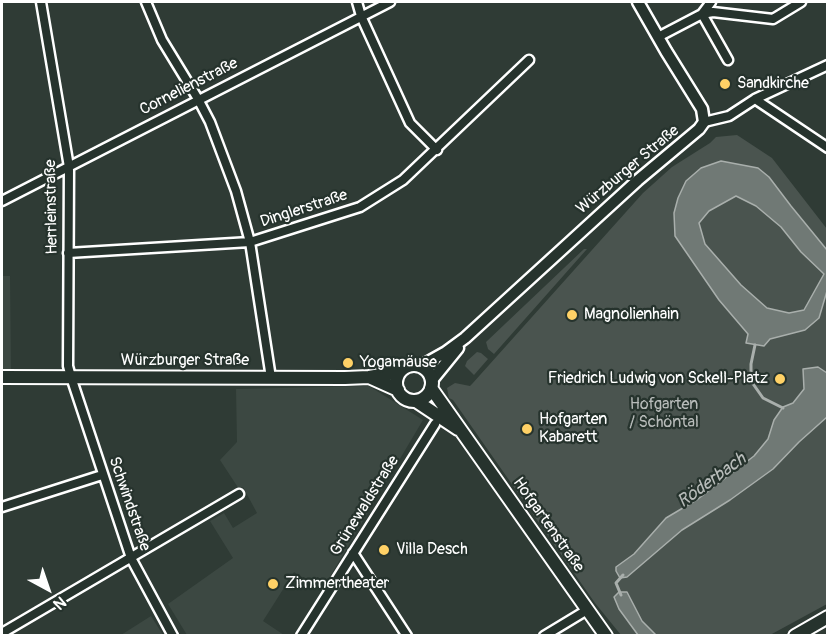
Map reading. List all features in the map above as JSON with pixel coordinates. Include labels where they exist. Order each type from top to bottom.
[{"type":"main road","points":[[407,366],[421,366],[427,369],[432,384],[426,397],[416,401],[406,399],[398,390],[396,381],[399,372],[407,366]]},
{"type":"main road","name":"Würzburger Straße","points":[[2,377],[369,377],[399,372]]},
{"type":"main road","name":"Würzburger Straße","points":[[369,377],[398,390]]},
{"type":"main road","name":"Hofgartenstraße","points":[[432,384],[606,636]]},
{"type":"main road","name":"Hofgartenstraße","points":[[416,401],[464,433]]},
{"type":"main road","points":[[795,636],[828,617]]},
{"type":"street","name":"Herrleinstraße","points":[[41,2],[69,167],[68,366],[70,377]]},
{"type":"street","points":[[146,2],[162,40],[210,122],[236,191],[250,242],[272,378]]},
{"type":"street","points":[[357,2],[361,16],[410,123],[437,150]]},
{"type":"street","name":"Cornelienstraße","points":[[2,201],[390,2]]},
{"type":"street","points":[[639,2],[702,109],[704,122],[729,116],[755,99],[828,65]]},
{"type":"street","points":[[702,14],[711,2]]},
{"type":"street","points":[[658,37],[702,14],[713,12],[773,19],[801,2]]},
{"type":"street","points":[[702,14],[728,60]]},
{"type":"street","name":"Dinglerstraße","points":[[68,254],[250,242],[360,207],[404,180],[530,60]]},
{"type":"street","points":[[755,99],[828,148]]},
{"type":"street","name":"Würzburger Straße","points":[[421,366],[465,338],[624,193],[694,136],[704,122]]},
{"type":"street","name":"Würzburger Straße","points":[[432,384],[465,338]]},
{"type":"street","name":"Schwindstraße","points":[[70,377],[130,558],[173,636]]},
{"type":"street","name":"Grünewaldstraße","points":[[301,636],[435,424]]},
{"type":"street","points":[[2,507],[102,475]]},
{"type":"street","points":[[2,633],[239,494]]},
{"type":"street","points":[[353,554],[407,636]]},
{"type":"street","points":[[544,636],[587,610]]},
{"type":"shaded area","points":[[721,161],[758,168],[769,177],[827,250],[827,291],[819,318],[805,330],[770,339],[764,346],[746,343],[748,334],[719,300],[675,236],[674,213],[678,198],[686,181],[701,168]],"holes":[[[736,196],[756,206],[781,227],[801,252],[824,274],[804,310],[789,313],[767,308],[741,285],[705,244],[699,223],[709,211]]]},
{"type":"shaded area","points":[[2,276],[10,276],[11,369],[2,369]]},
{"type":"shaded area","points":[[818,367],[827,373],[827,417],[773,469],[730,500],[682,530],[627,577],[620,578],[616,567],[634,554],[666,518],[698,499],[754,456],[768,439],[774,420],[783,407],[793,403],[804,389],[803,369]]},
{"type":"shaded area","points":[[369,386],[423,420],[322,590],[294,572],[263,621],[284,635],[187,635],[168,604],[233,558],[210,521],[224,513],[233,528],[257,513],[243,487],[239,489],[220,460],[237,442],[236,389]]},
{"type":"shaded area","points":[[619,592],[627,592],[642,621],[656,635],[638,635],[619,609],[614,597]]},
{"type":"shaded area","points":[[151,616],[163,635],[121,635]]},
{"type":"green space","name":"Hofgarten / Schöntal","points":[[737,135],[772,158],[827,229],[827,604],[770,635],[621,635],[595,603],[453,400],[449,398],[447,388],[455,383],[470,386],[643,193],[672,167],[716,137]]},
{"type":"green space","points":[[584,249],[587,249],[494,354],[488,349],[486,342]]},
{"type":"green space","points":[[477,352],[488,359],[474,375],[465,366]]},
{"type":"waterway","name":"Röderbach","points":[[755,345],[751,364],[751,381],[763,398],[783,408]]},
{"type":"waterway","name":"Röderbach","points":[[621,595],[616,583],[623,575]]},
{"type":"place","name":"Sandkirche","points":[[725,84]]},
{"type":"place","name":"Magnolienhain","points":[[572,315]]},
{"type":"place","name":"Yogamäuse","points":[[348,363]]},
{"type":"place","name":"Friedrich Ludwig von Sckell-Platz","points":[[780,379]]},
{"type":"place","name":"Hofgarten Kabarett","points":[[527,429]]},
{"type":"place","name":"Villa Desch","points":[[384,550]]},
{"type":"place","name":"Zimmertheater","points":[[273,584]]}]
